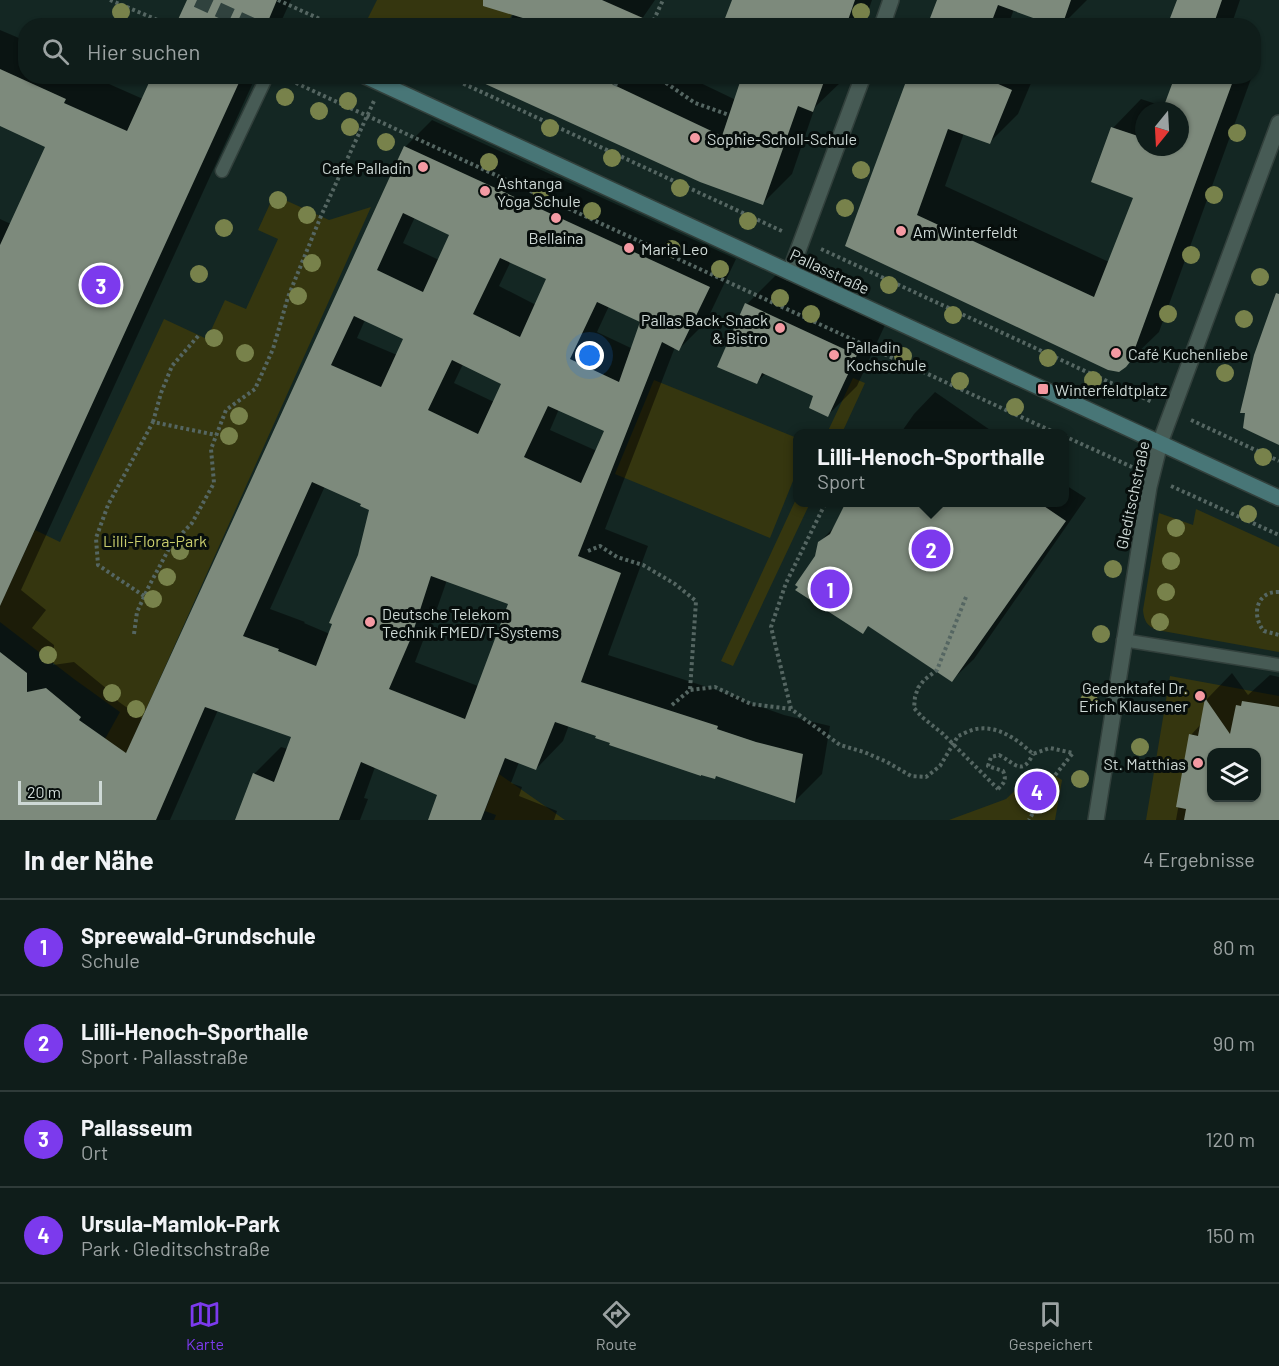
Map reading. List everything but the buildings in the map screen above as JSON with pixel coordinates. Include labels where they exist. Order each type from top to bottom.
[{"type":"main road","name":"Pallasstraße","points":[[382,84],[1279,498]]},
{"type":"street","points":[[885,18],[891,0]]},
{"type":"street","points":[[790,272],[860,84]]},
{"type":"street","name":"Gleditschstraße","points":[[1096,820],[1123,640],[1149,488],[1160,443],[1279,123]]},
{"type":"lane","points":[[222,171],[263,84]]},
{"type":"lane","points":[[1123,640],[1174,646],[1279,665]]},
{"type":"path","points":[[110,0],[153,18]]},
{"type":"path","points":[[278,0],[317,18]]},
{"type":"path","points":[[655,18],[663,0]]},
{"type":"path","points":[[300,84],[1047,429]]},
{"type":"path","points":[[134,634],[137,612],[171,545],[192,523],[214,483],[211,449],[226,410],[255,389],[273,349],[288,297],[321,216],[382,84]]},
{"type":"path","points":[[464,84],[757,219]]},
{"type":"path","points":[[668,84],[695,103],[729,115]]},
{"type":"path","points":[[843,258],[1118,386]]},
{"type":"path","points":[[144,596],[98,565],[96,538],[108,505],[153,422],[172,366],[199,335]]},
{"type":"path","points":[[153,422],[216,435]]},
{"type":"path","points":[[1218,432],[1279,460]]},
{"type":"path","points":[[1069,438],[1112,458]]},
{"type":"path","points":[[1193,496],[1279,535]]},
{"type":"path","points":[[790,709],[771,627],[786,583],[824,507]]},
{"type":"path","points":[[588,551],[600,546],[617,557],[643,565],[675,584],[696,601],[690,690]]},
{"type":"path","points":[[1279,592],[1263,597],[1256,614],[1264,631],[1279,635]]},
{"type":"path","points":[[966,597],[937,670],[918,688],[914,708],[998,789],[1006,777],[1004,771],[988,766],[991,757],[999,755],[1016,766],[1022,767],[1027,765],[1033,754],[1050,748],[1073,753],[1052,779],[1029,820]]},
{"type":"path","points":[[672,705],[690,690],[715,687],[751,704],[790,709],[840,746],[872,755],[911,776],[926,777],[940,766],[958,736],[977,729],[991,729],[1016,738],[1033,754]]},
{"type":"green space","points":[[377,0],[519,0],[510,18],[368,18]]},
{"type":"green space","name":"Lilli-Flora-Park","points":[[274,195],[329,220],[371,207],[126,754],[105,739],[120,712],[0,622],[0,605],[35,530],[60,542],[164,319],[207,339],[225,300],[246,309],[278,239],[258,230]]},
{"type":"green space","points":[[853,378],[865,383],[844,429],[829,429]]},
{"type":"green space","points":[[654,380],[793,436],[793,481],[770,538],[615,474]]},
{"type":"green space","points":[[793,506],[808,507],[733,666],[721,661]]},
{"type":"green space","points":[[1196,509],[1279,547],[1279,652],[1157,630],[1147,623],[1143,610],[1159,513],[1193,525]]},
{"type":"green space","points":[[1170,676],[1279,696],[1279,820],[1146,820]]},
{"type":"green space","points":[[1035,772],[1049,772],[1062,780],[1055,820],[949,820],[1006,799]]},
{"type":"green space","points":[[499,774],[565,820],[494,820],[496,815],[485,811]]},
{"type":"tunnel","points":[[197,0],[236,18]]},
{"type":"place","name":"Sophie-Scholl-Schule","points":[[695,138]]},
{"type":"place","name":"Cafe Palladin","points":[[423,167]]},
{"type":"place","name":"Ashtanga Yoga Schule","points":[[485,191]]},
{"type":"place","name":"Bellaina","points":[[556,218]]},
{"type":"place","name":"Am Winterfeldt","points":[[901,231]]},
{"type":"place","name":"Maria Leo","points":[[629,248]]},
{"type":"place","name":"Pallasseum","points":[[101,285]]},
{"type":"place","name":"Pallas Back-Snack & Bistro","points":[[780,328]]},
{"type":"place","name":"Café Kuchenliebe","points":[[1116,353]]},
{"type":"place","name":"Palladin Kochschule","points":[[834,355]]},
{"type":"place","name":"Winterfeldtplatz","points":[[1043,389]]},
{"type":"place","name":"Lilli-Henoch-Sporthalle","points":[[931,549]]},
{"type":"place","name":"Spreewald-Grundschule","points":[[830,589]]},
{"type":"place","name":"Deutsche Telekom Technik FMED/T-Systems","points":[[370,622]]},
{"type":"place","name":"Gedenktafel Dr. Erich Klausener","points":[[1200,696]]},
{"type":"place","name":"St. Matthias","points":[[1198,763]]},
{"type":"place","name":"Ursula-Mamlok-Park","points":[[1037,791]]}]
